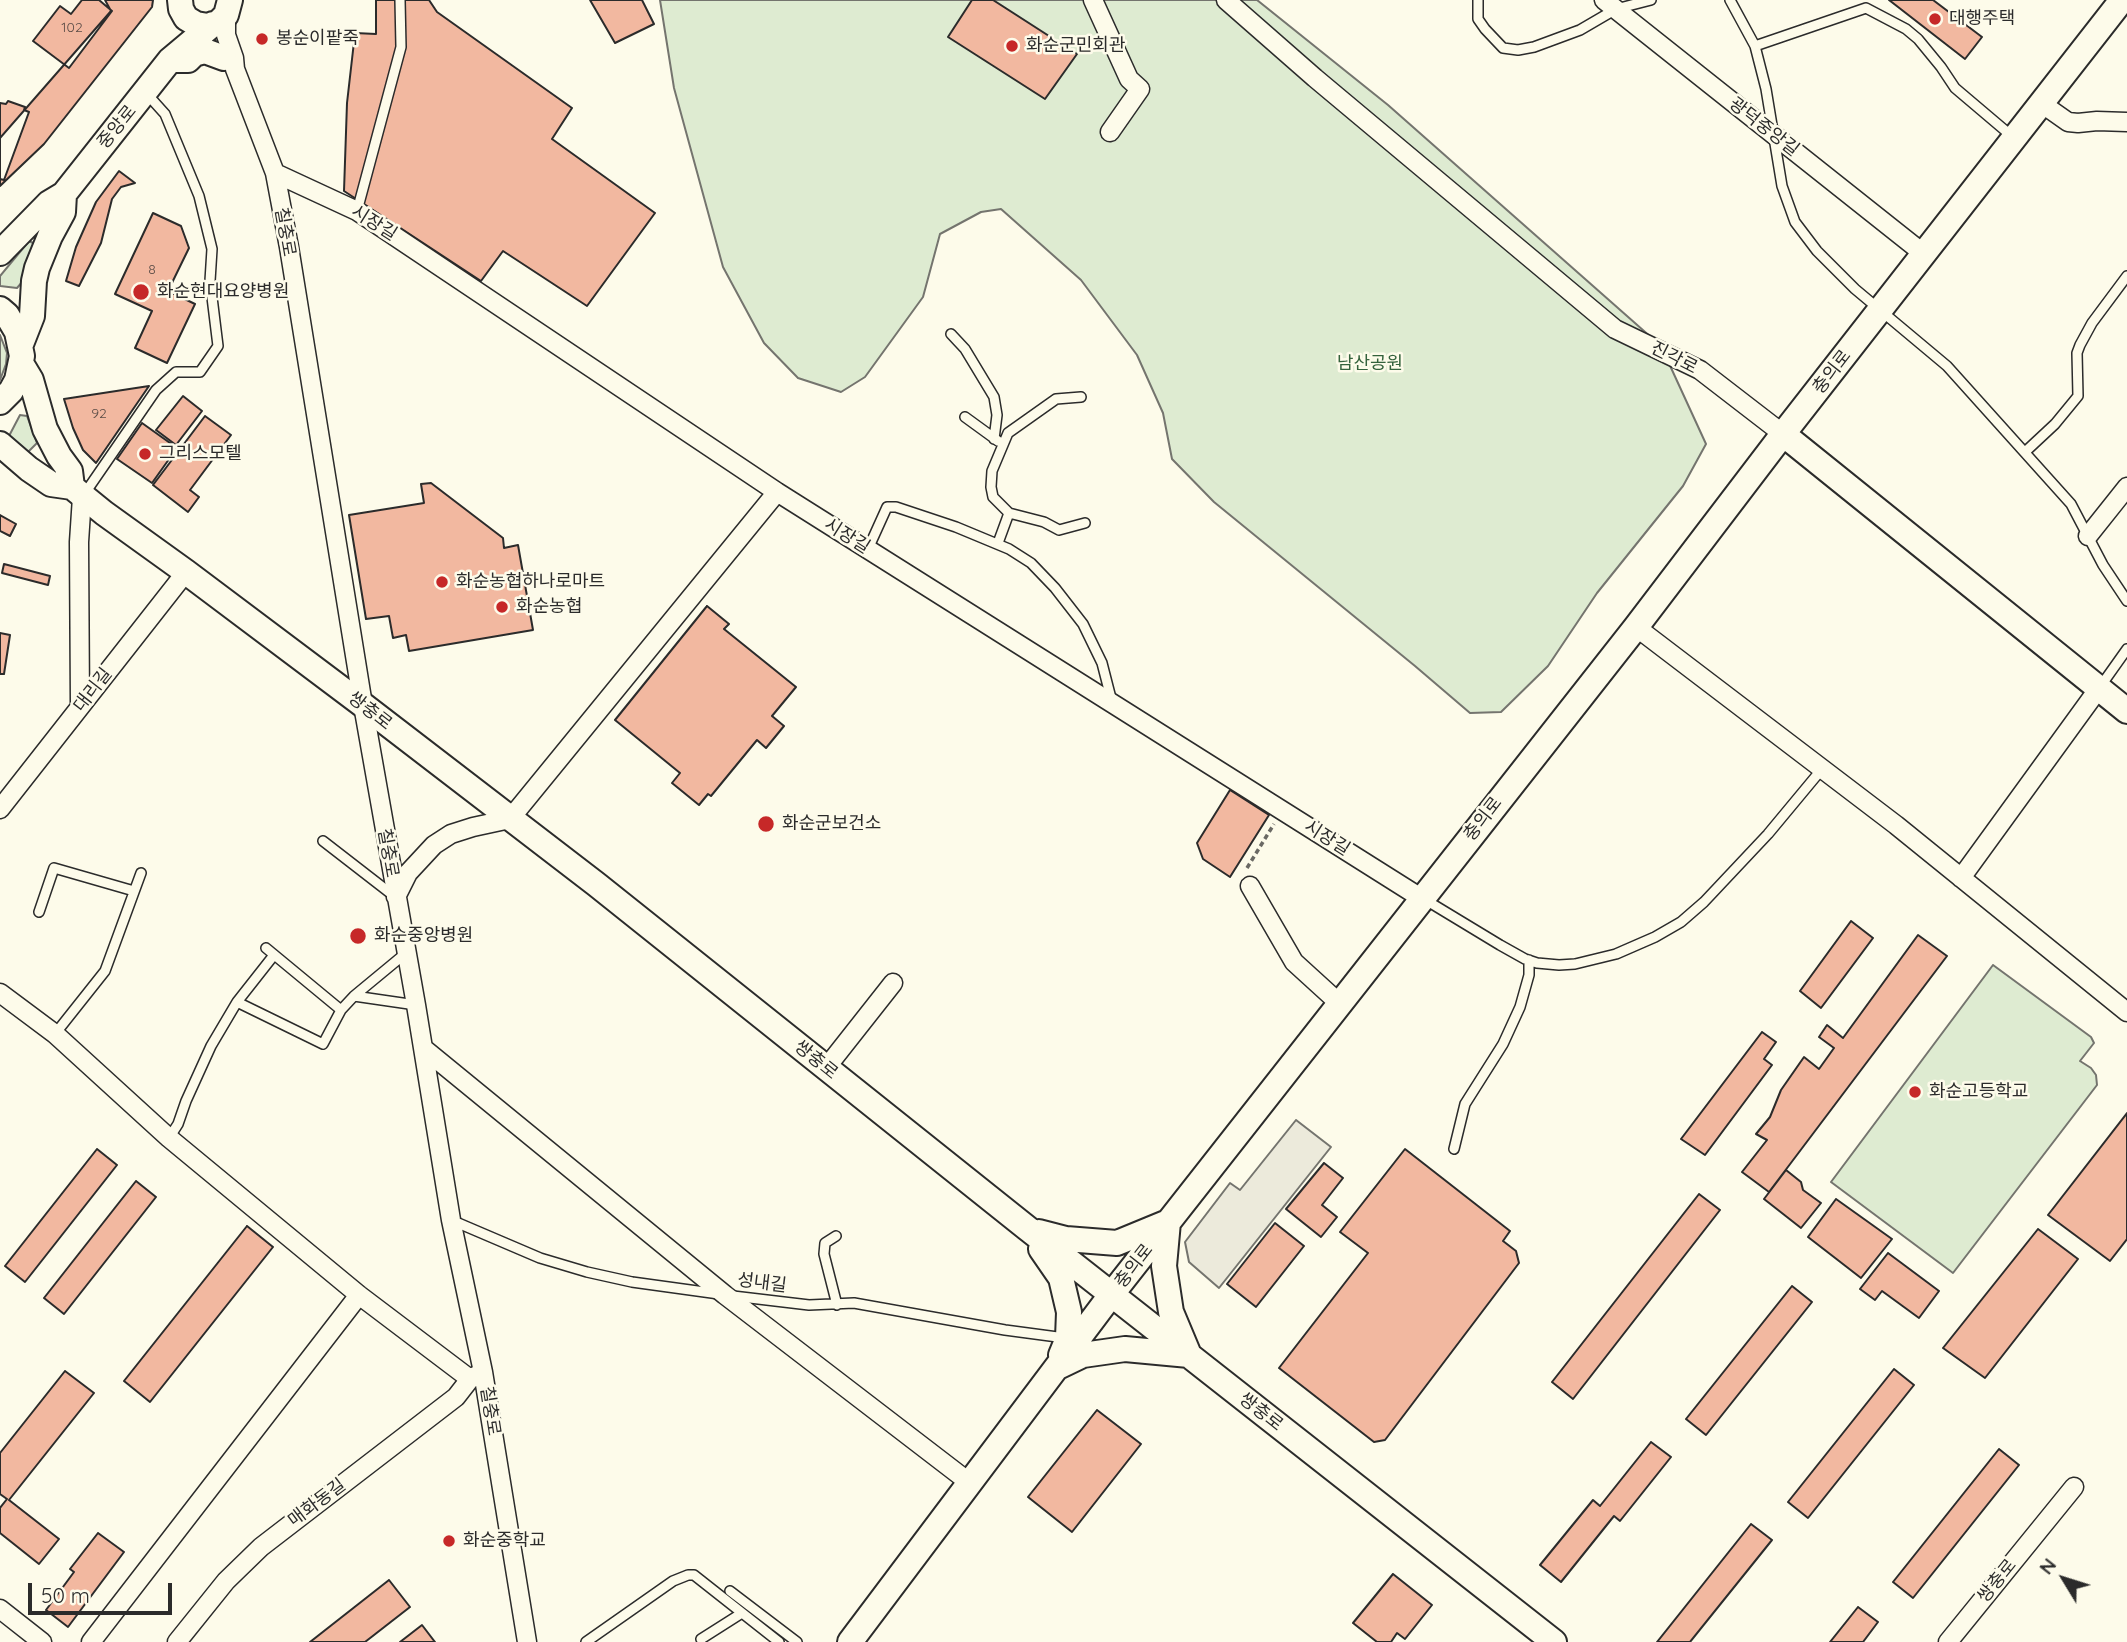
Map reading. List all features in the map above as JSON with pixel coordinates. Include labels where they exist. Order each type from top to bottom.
[{"type":"street","points":[[1093,0],[1129,79],[1140,89],[1110,132]]},
{"type":"street","name":"진각로","points":[[1226,0],[1615,329],[1700,370],[2127,710]]},
{"type":"street","name":"충의로","points":[[850,1642],[1056,1369],[1073,1339],[1111,1295],[1636,626],[2122,0]]},
{"type":"street","name":"광덕중앙길","points":[[1614,3],[1924,254]]},
{"type":"street","points":[[170,60],[211,13]]},
{"type":"street","points":[[211,13],[226,35],[234,58],[230,63]]},
{"type":"street","points":[[211,13],[230,63]]},
{"type":"street","points":[[170,60],[188,60],[194,54],[205,51],[230,63]]},
{"type":"street","name":"중앙로","points":[[64,194],[170,60]]},
{"type":"street","name":"칠충로","points":[[230,63],[275,173],[289,247],[476,1376],[527,1642]]},
{"type":"street","points":[[2041,103],[2068,122],[2127,122]]},
{"type":"street","name":"시장길","points":[[275,173],[357,211],[777,492],[1421,898]]},
{"type":"street","points":[[0,253],[48,203],[64,194]]},
{"type":"street","points":[[0,402],[17,380],[32,316],[37,268],[63,212],[64,194]]},
{"type":"street","points":[[0,309],[14,325],[45,429],[69,471],[77,492],[80,706]]},
{"type":"street","points":[[32,316],[39,331],[38,399]]},
{"type":"street","name":"쌍충로","points":[[0,444],[51,484],[77,492],[186,572],[596,884],[1111,1295],[1554,1642]]},
{"type":"street","points":[[2088,536],[2127,487]]},
{"type":"street","points":[[396,897],[408,873],[434,845],[451,834],[510,819],[777,492]]},
{"type":"street","name":"대리길","points":[[0,809],[186,572]]},
{"type":"street","points":[[1636,626],[1961,878],[2127,1012]]},
{"type":"street","points":[[1961,878],[2099,688]]},
{"type":"street","points":[[1250,886],[1294,962],[1339,1003]]},
{"type":"street","points":[[827,1068],[893,983]]},
{"type":"street","points":[[0,993],[55,1034],[169,1138],[359,1295],[476,1376]]},
{"type":"street","points":[[423,1048],[725,1295],[970,1483]]},
{"type":"street","points":[[1027,1228],[1066,1239],[1117,1243],[1168,1222],[1165,1278],[1171,1312],[1189,1355],[1125,1349],[1083,1355],[1056,1369]]},
{"type":"street","points":[[1027,1228],[1061,1278],[1073,1339]]},
{"type":"street","points":[[91,1642],[359,1295]]},
{"type":"street","name":"매화동길","points":[[177,1642],[226,1581],[261,1546],[456,1396],[476,1376]]},
{"type":"street","name":"쌍충로","points":[[1948,1642],[2074,1487]]},
{"type":"street","points":[[0,1609],[42,1642]]},
{"type":"lane","points":[[357,211],[401,47],[400,0]]},
{"type":"lane","points":[[1478,0],[1478,19],[1503,48],[1512,50],[1534,47],[1580,30],[1614,3],[1651,0]]},
{"type":"lane","points":[[1730,0],[1755,46],[1766,89],[1782,186],[1795,222],[1817,251],[1880,310],[1947,366],[2071,504],[2127,601]]},
{"type":"lane","points":[[1755,46],[1865,4],[1918,39],[1955,88],[2014,138]]},
{"type":"lane","points":[[77,492],[95,481],[156,390],[176,372],[200,372],[218,346],[210,281],[212,249],[199,196],[165,114],[145,92]]},
{"type":"lane","points":[[2025,452],[2055,424],[2078,396],[2077,353],[2080,345],[2092,323],[2127,276]]},
{"type":"lane","points":[[951,334],[965,349],[994,397],[997,415],[994,439]]},
{"type":"lane","points":[[1081,397],[1056,399],[1008,433],[992,471],[991,486],[993,497],[1009,513],[1044,522],[1059,530],[1085,523]]},
{"type":"lane","points":[[965,417],[1003,444]]},
{"type":"lane","points":[[868,549],[887,507],[897,507],[998,543],[1031,563],[1083,624],[1102,663],[1112,703]]},
{"type":"lane","points":[[998,543],[1009,513]]},
{"type":"lane","points":[[2099,688],[2127,649]]},
{"type":"lane","points":[[1421,898],[1529,960],[1559,965],[1575,964],[1635,947],[1681,922],[1724,883],[1822,769]]},
{"type":"lane","points":[[323,841],[396,897]]},
{"type":"lane","points":[[39,912],[54,868],[134,891]]},
{"type":"lane","points":[[55,1034],[106,971],[141,873]]},
{"type":"lane","points":[[169,1138],[178,1124],[211,1046],[270,951],[341,1010]]},
{"type":"lane","points":[[237,1002],[323,1044],[341,1010],[406,953]]},
{"type":"lane","points":[[1454,1149],[1465,1104],[1503,1044],[1520,1007],[1529,975],[1529,960]]},
{"type":"lane","points":[[354,996],[416,1005]]},
{"type":"lane","name":"성내길","points":[[451,1220],[540,1258],[632,1282],[809,1305],[855,1303],[1005,1330],[1073,1339]]},
{"type":"lane","points":[[836,1236],[825,1243],[824,1254],[837,1304]]},
{"type":"lane","points":[[586,1642],[673,1581],[688,1575],[694,1575],[779,1642]]},
{"type":"lane","points":[[730,1591],[797,1642]]},
{"type":"lane","points":[[701,1639],[742,1613]]},
{"type":"path","points":[[1250,886],[1240,879],[1283,810]]},
{"type":"green space","name":"남산공원","points":[[660,0],[1257,0],[1388,105],[1661,346],[1706,444],[1683,486],[1597,593],[1548,666],[1501,712],[1470,713],[1214,502],[1172,459],[1163,413],[1137,355],[1081,280],[1001,209],[981,212],[940,234],[923,297],[865,377],[841,392],[798,378],[764,343],[723,267],[674,88]]},
{"type":"green space","points":[[29,241],[34,248],[26,263],[23,281],[17,288],[0,286],[0,276]]},
{"type":"green space","points":[[0,335],[7,353],[0,380]]},
{"type":"green space","points":[[20,415],[27,416],[37,443],[28,452],[9,436]]},
{"type":"green space","points":[[1993,965],[2091,1037],[2094,1043],[2080,1061],[2096,1075],[2097,1085],[1953,1273],[1831,1182]]},
{"type":"shaded area","points":[[1296,1120],[1331,1147],[1219,1288],[1189,1262],[1185,1242],[1230,1183],[1240,1190]]},
{"type":"building","points":[[82,0],[99,0],[112,11],[69,68],[33,41],[60,6],[71,14]]},
{"type":"building","points":[[105,0],[153,0],[152,7],[44,144],[0,186],[0,138],[111,11]]},
{"type":"building","points":[[376,0],[429,0],[437,12],[572,108],[552,139],[655,213],[587,306],[503,251],[481,281],[344,191],[347,103],[355,33],[376,34]]},
{"type":"building","points":[[590,0],[642,0],[654,24],[615,43]]},
{"type":"building","name":"화순군민회관","points":[[972,0],[993,0],[1077,54],[1045,99],[948,37]]},
{"type":"building","name":"대행주택","points":[[1889,0],[1933,0],[1982,37],[1965,59]]},
{"type":"building","points":[[8,101],[25,107],[24,110],[29,112],[4,180],[0,179],[0,103],[6,104]]},
{"type":"building","points":[[119,171],[135,183],[121,187],[112,199],[101,243],[79,286],[66,281],[76,247],[96,202]]},
{"type":"building","points":[[153,213],[181,226],[189,248],[168,291],[195,304],[167,363],[135,348],[152,311],[115,294]]},
{"type":"building","points":[[149,386],[96,463],[83,450],[64,399]]},
{"type":"building","points":[[183,396],[202,411],[176,445],[156,430]]},
{"type":"building","points":[[205,416],[231,435],[190,490],[199,497],[188,512],[153,485]]},
{"type":"building","points":[[142,423],[177,448],[152,483],[117,459]]},
{"type":"building","name":"화순농협하나로마트","points":[[431,483],[503,538],[504,548],[518,545],[533,630],[409,651],[406,635],[393,638],[389,616],[366,619],[349,515],[424,503],[421,484]]},
{"type":"building","points":[[0,515],[16,524],[10,536],[0,531]]},
{"type":"building","points":[[4,564],[50,576],[48,585],[2,573]]},
{"type":"building","points":[[707,606],[729,624],[724,629],[796,687],[772,716],[784,726],[766,748],[757,740],[711,796],[708,794],[699,805],[672,783],[680,773],[615,720]]},
{"type":"building","points":[[0,633],[10,635],[4,674],[0,674]]},
{"type":"building","points":[[1230,790],[1269,815],[1230,877],[1203,859],[1197,843]]},
{"type":"building","points":[[1851,921],[1873,938],[1821,1008],[1800,991]]},
{"type":"building","points":[[1918,935],[1947,956],[1769,1192],[1742,1172],[1767,1140],[1756,1134],[1770,1117],[1781,1090],[1804,1057],[1819,1069],[1834,1048],[1819,1037],[1827,1025],[1843,1038]]},
{"type":"building","points":[[1762,1032],[1776,1042],[1764,1059],[1772,1065],[1705,1155],[1681,1139]]},
{"type":"building","points":[[2127,1113],[2127,1239],[2110,1261],[2048,1215]]},
{"type":"building","points":[[97,1149],[117,1165],[25,1282],[5,1266]]},
{"type":"building","points":[[1405,1149],[1510,1231],[1503,1241],[1516,1251],[1519,1263],[1385,1440],[1374,1442],[1279,1368],[1368,1253],[1340,1232]]},
{"type":"building","points":[[1324,1163],[1343,1178],[1322,1205],[1337,1217],[1321,1237],[1286,1209]]},
{"type":"building","points":[[1786,1170],[1801,1182],[1803,1190],[1821,1203],[1801,1228],[1764,1199]]},
{"type":"building","points":[[136,1181],[156,1197],[64,1314],[44,1298]]},
{"type":"building","points":[[1699,1194],[1720,1210],[1573,1399],[1552,1382]]},
{"type":"building","points":[[1836,1199],[1892,1239],[1861,1278],[1808,1237]]},
{"type":"building","points":[[1275,1223],[1304,1246],[1256,1307],[1227,1284]]},
{"type":"building","points":[[247,1226],[273,1247],[150,1402],[124,1381]]},
{"type":"building","points":[[2038,1229],[2078,1259],[1985,1378],[1943,1348]]},
{"type":"building","points":[[1888,1253],[1939,1291],[1919,1318],[1882,1291],[1875,1300],[1860,1289]]},
{"type":"building","points":[[1792,1286],[1812,1302],[1706,1435],[1686,1419]]},
{"type":"building","points":[[1894,1369],[1914,1385],[1808,1518],[1788,1502]]},
{"type":"building","points":[[65,1371],[94,1393],[9,1500],[59,1539],[39,1564],[0,1533],[0,1508],[7,1499],[0,1494],[0,1453]]},
{"type":"building","points":[[1097,1410],[1141,1444],[1072,1532],[1028,1497]]},
{"type":"building","points":[[1651,1442],[1671,1457],[1620,1521],[1614,1516],[1561,1582],[1540,1565],[1593,1500],[1600,1506]]},
{"type":"building","points":[[1999,1449],[2019,1465],[1913,1598],[1893,1582]]},
{"type":"building","points":[[1751,1524],[1772,1540],[1690,1642],[1657,1642]]},
{"type":"building","points":[[98,1533],[124,1552],[68,1627],[46,1610],[74,1572],[70,1569]]},
{"type":"building","points":[[1393,1574],[1432,1605],[1405,1639],[1397,1633],[1391,1642],[1377,1642],[1353,1623]]},
{"type":"building","points":[[389,1580],[410,1607],[365,1642],[310,1642]]},
{"type":"building","points":[[1858,1607],[1878,1622],[1863,1642],[1830,1642]]},
{"type":"building","points":[[422,1625],[435,1642],[400,1642]]},
{"type":"place","name":"대행주택","points":[[1935,19]]},
{"type":"place","name":"봉순이팥죽","points":[[262,39]]},
{"type":"place","name":"화순군민회관","points":[[1012,46]]},
{"type":"place","name":"화순현대요양병원","points":[[141,292]]},
{"type":"place","name":"그리스모텔","points":[[145,454]]},
{"type":"place","name":"화순농협하나로마트","points":[[442,582]]},
{"type":"place","name":"화순농협","points":[[502,607]]},
{"type":"place","name":"화순군보건소","points":[[766,824]]},
{"type":"place","name":"화순중앙병원","points":[[358,936]]},
{"type":"place","name":"화순고등학교","points":[[1915,1092]]},
{"type":"place","name":"화순중학교","points":[[449,1541]]}]
